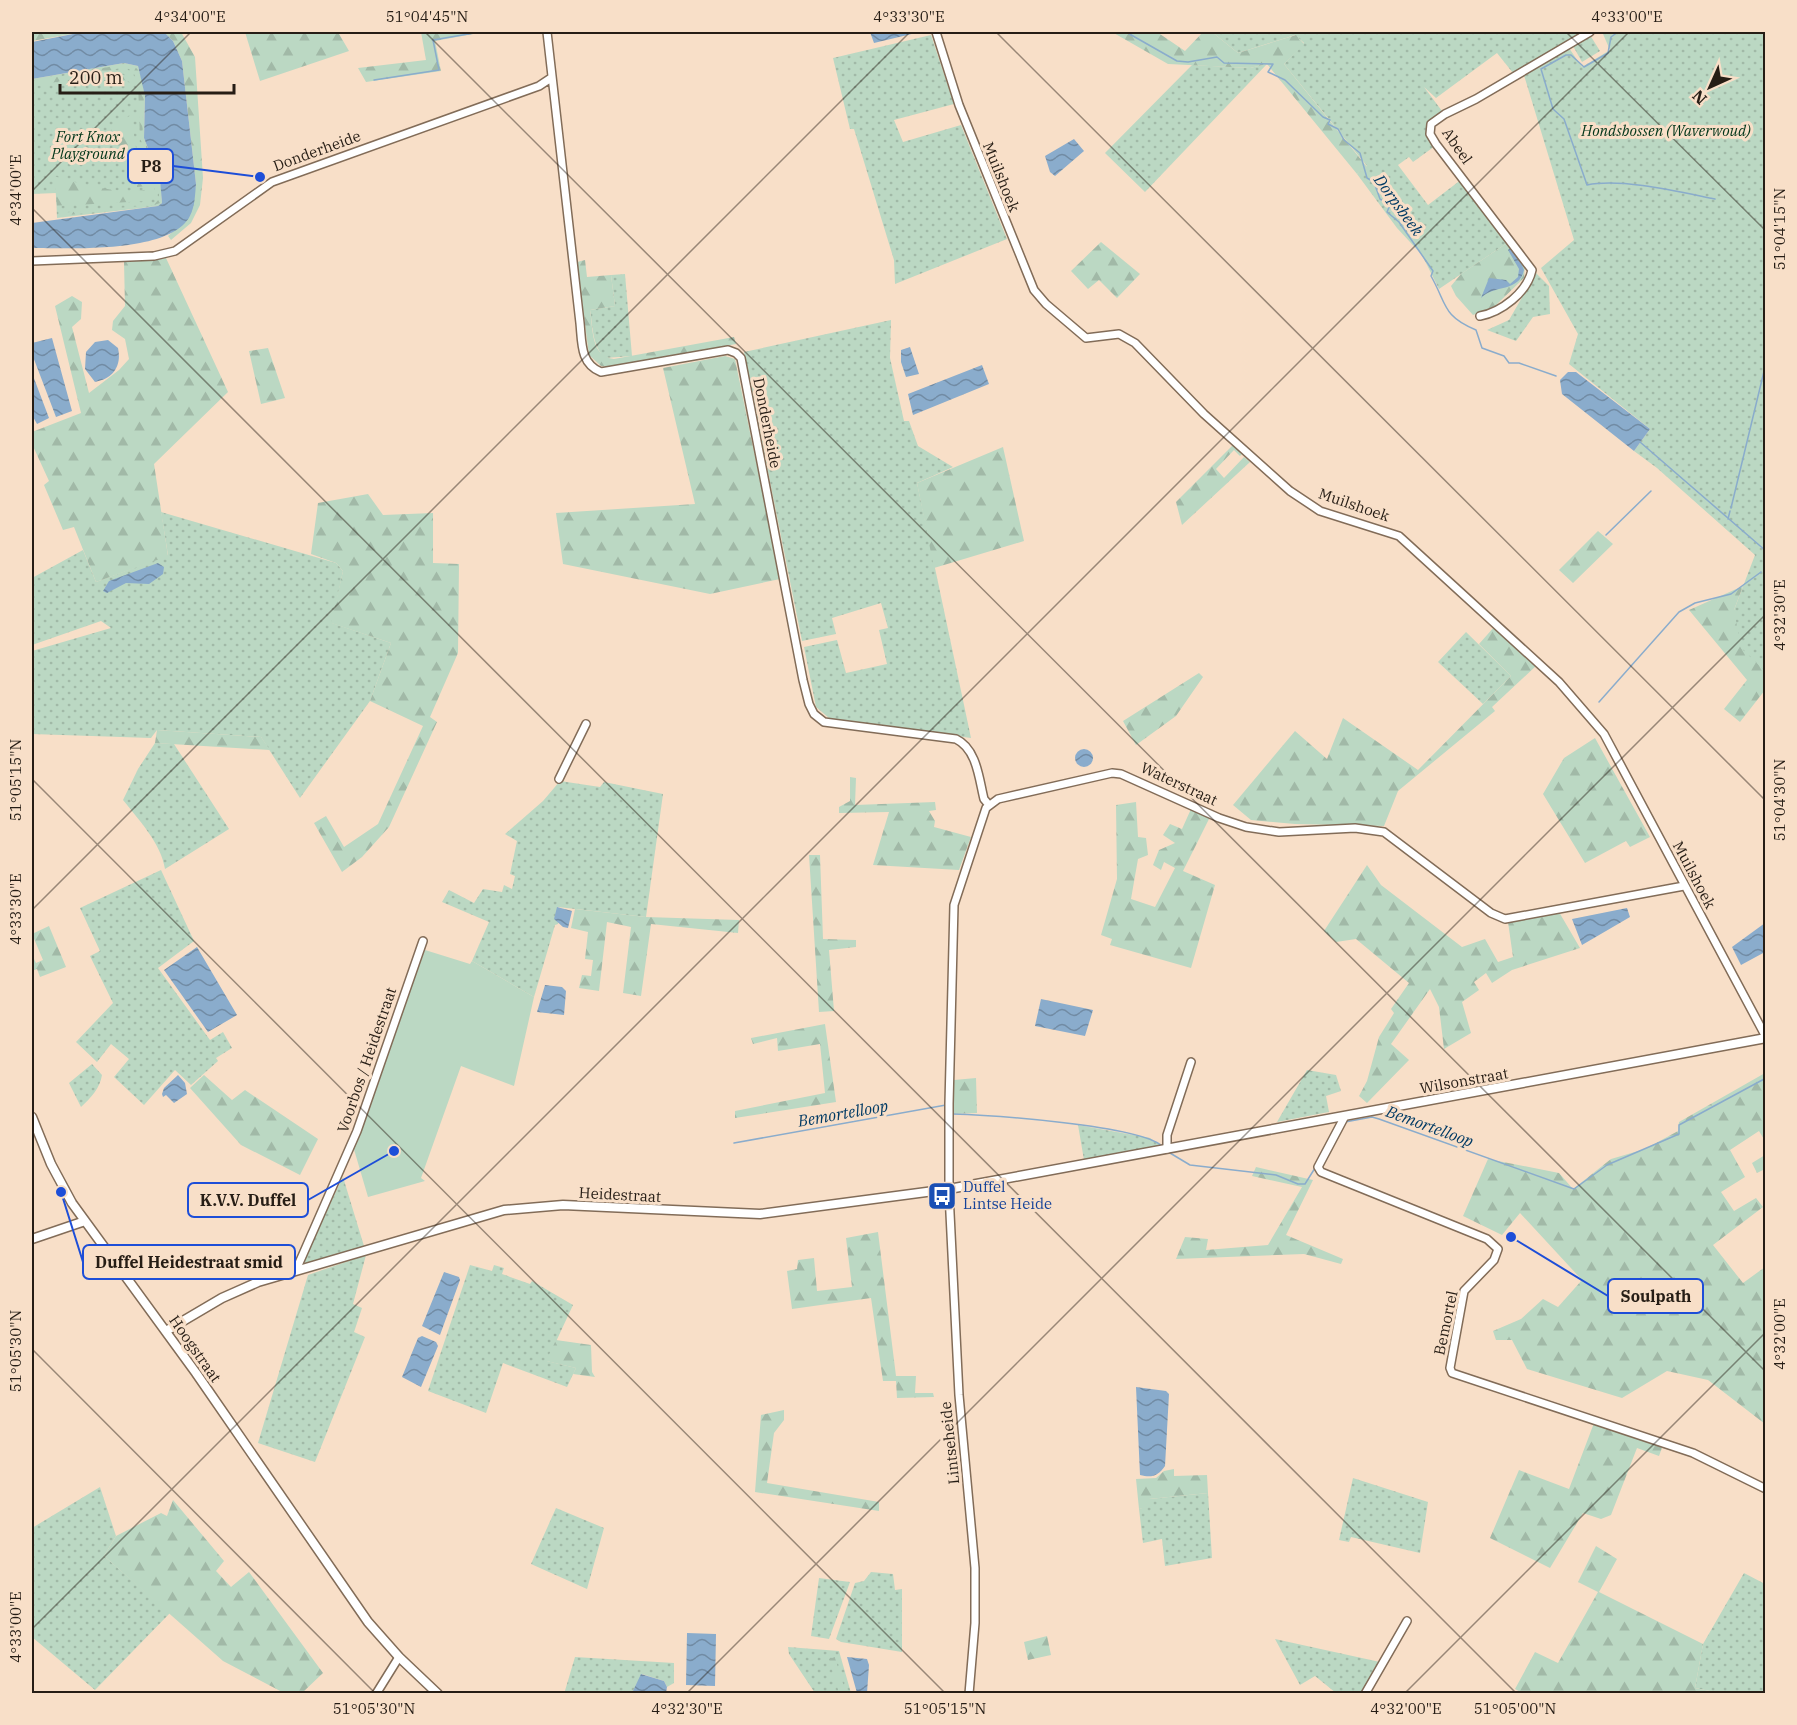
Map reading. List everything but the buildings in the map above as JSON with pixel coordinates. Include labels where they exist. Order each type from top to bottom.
[{"type":"street","name":"Donderheide","points":[[547,32],[579,323],[584,357],[588,364],[601,372],[728,350],[736,353],[743,369],[803,680],[814,714],[824,722],[956,739],[964,743],[971,752],[984,799],[989,805]]},
{"type":"street","name":"Muilshoek","points":[[936,32],[959,105],[999,210],[1034,290],[1046,304],[1086,338],[1119,334],[1135,343],[1204,414],[1290,491],[1320,511],[1399,536],[1559,682],[1604,734],[1766,1037]]},
{"type":"street","name":"Abeel","points":[[1480,316],[1511,301],[1527,282],[1532,269],[1436,144],[1430,134],[1431,124],[1444,114],[1476,99],[1590,32]]},
{"type":"street","name":"Donderheide","points":[[32,261],[154,256],[175,251],[272,182],[539,86],[551,78]]},
{"type":"street","points":[[558,779],[586,724]]},
{"type":"street","name":"Waterstraat","points":[[989,805],[998,800],[1112,773],[1131,776],[1219,818],[1246,827],[1284,832],[1333,828],[1376,829],[1393,837],[1491,913],[1505,919],[1684,886]]},
{"type":"street","points":[[949,1189],[954,905],[963,870],[989,805]]},
{"type":"street","name":"Voorbos / Heidestraat","points":[[296,1270],[357,1131],[423,941]]},
{"type":"street","name":"Wilsonstraat","points":[[949,1189],[1766,1037]]},
{"type":"street","points":[[1167,1149],[1167,1135],[1191,1062]]},
{"type":"street","name":"Bemortel","points":[[1345,1116],[1318,1167],[1321,1172],[1486,1239],[1498,1250],[1494,1260],[1464,1291],[1450,1368],[1452,1373],[1693,1453],[1766,1489]]},
{"type":"street","name":"Hoogstraat","points":[[32,1117],[57,1176],[85,1221],[166,1331],[277,1497],[368,1622],[399,1657],[438,1694]]},
{"type":"street","name":"Heidestraat","points":[[166,1331],[222,1298],[258,1282],[504,1210],[563,1205],[760,1214],[949,1189]]},
{"type":"street","name":"Lintseheide","points":[[949,1189],[959,1395],[975,1568],[975,1623],[969,1694]]},
{"type":"street","points":[[32,1239],[85,1221]]},
{"type":"street","points":[[1365,1694],[1407,1621]]},
{"type":"street","points":[[376,1694],[399,1657]]},
{"type":"green space","points":[[32,32],[83,32],[32,41]]},
{"type":"green space","points":[[164,32],[181,32],[195,57],[203,178],[200,205],[191,223],[171,240],[168,236],[190,216],[196,184],[182,61],[173,41]]},
{"type":"green space","points":[[245,32],[338,32],[349,51],[260,81]]},
{"type":"green space","points":[[421,32],[484,32],[435,41],[441,71],[366,82],[358,68],[426,60]]},
{"type":"green space","points":[[1112,32],[1157,32],[1185,51],[1203,32],[1212,32],[1238,53],[1296,35],[1304,44],[1284,64],[1367,167],[1357,174],[1267,64],[1250,68],[1168,64]]},
{"type":"green space","points":[[1212,32],[1583,32],[1513,73],[1497,53],[1436,98],[1424,87],[1442,111],[1427,126],[1427,135],[1435,146],[1413,162],[1409,157],[1398,165],[1428,205],[1462,179],[1510,241],[1439,289],[1422,255],[1397,228],[1357,174],[1367,166],[1284,64],[1304,43],[1295,35],[1238,53]]},
{"type":"green space","name":"Hondsbossen (Waverwoud)","points":[[1608,32],[1765,32],[1765,678],[1729,647],[1734,610],[1755,555],[1657,468],[1634,451],[1650,429],[1569,364],[1578,334],[1541,268],[1574,240],[1523,72],[1569,48],[1582,67],[1610,50],[1603,34]]},
{"type":"green space","points":[[931,35],[954,104],[894,120],[903,142],[961,125],[1007,239],[895,284],[894,260],[854,129],[850,129],[833,58]]},
{"type":"green space","points":[[1590,35],[1600,51],[1582,62],[1573,46]]},
{"type":"green space","name":"Fort Knox Playground","points":[[124,63],[138,66],[145,96],[144,138],[160,179],[162,203],[158,206],[57,218],[56,193],[32,194],[32,79]]},
{"type":"green space","points":[[125,64],[134,66],[139,72],[144,89],[143,137],[161,186],[160,203],[154,205],[159,199],[159,187],[140,138],[138,82],[134,74],[129,69],[121,68],[86,75],[87,71]]},
{"type":"green space","points":[[1267,64],[1145,192],[1105,153],[1192,65],[1250,68]]},
{"type":"green space","points":[[80,73],[80,77],[32,87],[32,81]]},
{"type":"green space","points":[[119,73],[131,78],[132,83],[122,79],[91,81],[93,76]]},
{"type":"green space","points":[[131,115],[136,148],[151,182],[148,186],[137,187],[137,170],[109,137],[112,127]]},
{"type":"green space","points":[[54,176],[90,186],[121,191],[146,189],[154,185],[155,194],[147,201],[57,206]]},
{"type":"green space","points":[[153,205],[145,207],[59,216],[59,213]]},
{"type":"green space","points":[[1510,241],[1525,264],[1524,278],[1495,306],[1473,315],[1456,296],[1451,286],[1461,274]]},
{"type":"green space","points":[[1101,242],[1140,274],[1117,298],[1099,280],[1088,289],[1071,271]]},
{"type":"green space","points":[[166,258],[228,392],[154,464],[168,556],[96,582],[74,527],[63,530],[44,485],[49,481],[32,444],[32,432],[81,413],[55,306],[72,296],[82,302],[81,319],[72,327],[89,393],[119,370],[129,359],[125,339],[112,330],[113,321],[125,306],[124,262]]},
{"type":"green space","points":[[585,260],[587,277],[611,275],[615,306],[590,310],[594,341],[606,357],[614,359],[734,337],[736,344],[608,367],[601,366],[589,355],[577,262]]},
{"type":"green space","points":[[1536,273],[1549,286],[1550,314],[1533,317],[1516,341],[1487,330],[1509,320]]},
{"type":"green space","points":[[625,274],[632,356],[605,358],[595,342],[590,310],[615,306],[611,275]]},
{"type":"green space","points":[[891,320],[890,358],[904,421],[909,421],[918,446],[953,467],[917,483],[971,738],[829,718],[816,707],[804,647],[837,640],[846,673],[887,664],[879,630],[888,628],[881,603],[832,618],[836,634],[802,641],[744,352]]},
{"type":"green space","points":[[268,348],[285,398],[261,404],[249,351]]},
{"type":"green space","points":[[725,356],[735,359],[780,579],[710,594],[563,564],[556,513],[695,504],[663,368]]},
{"type":"green space","points":[[1233,445],[1242,454],[1240,456],[1234,450],[1216,469],[1224,478],[1244,457],[1250,462],[1182,525],[1176,502]]},
{"type":"green space","points":[[1003,447],[1024,541],[934,568],[917,483]]},
{"type":"green space","points":[[368,494],[383,515],[433,513],[433,563],[459,564],[458,653],[430,717],[437,722],[389,827],[362,857],[342,872],[314,823],[326,816],[344,847],[378,824],[423,726],[370,701],[391,643],[331,623],[343,571],[336,563],[311,554],[318,503]]},
{"type":"green space","points":[[161,512],[336,563],[343,571],[332,623],[391,643],[370,701],[300,798],[261,737],[157,730],[151,738],[32,734],[32,651],[111,628],[101,621],[32,645],[32,578],[83,550],[96,582],[168,555]]},
{"type":"green space","points":[[1598,531],[1613,544],[1573,583],[1559,570]]},
{"type":"green space","points":[[1743,586],[1734,610],[1741,648],[1765,671],[1765,690],[1740,722],[1724,709],[1747,680],[1689,610]]},
{"type":"green space","points":[[1495,626],[1537,665],[1492,707],[1495,711],[1398,791],[1384,826],[1295,824],[1251,820],[1233,805],[1295,731],[1327,759],[1343,718],[1418,770],[1511,676],[1479,644]]},
{"type":"green space","points":[[1466,632],[1511,676],[1483,704],[1438,662]]},
{"type":"green space","points":[[1199,673],[1203,677],[1176,716],[1136,745],[1123,721]]},
{"type":"green space","points":[[157,730],[261,737],[270,750],[155,743]]},
{"type":"green space","points":[[1595,738],[1650,837],[1630,847],[1626,841],[1585,863],[1543,794],[1564,758]]},
{"type":"green space","points":[[155,743],[174,744],[229,829],[165,869],[154,841],[123,800],[138,769]]},
{"type":"green space","points":[[850,777],[856,778],[855,805],[935,802],[936,810],[929,811],[935,821],[934,827],[971,837],[959,870],[873,865],[889,812],[839,813],[839,807],[850,801]]},
{"type":"green space","points":[[560,781],[600,787],[604,782],[663,794],[646,917],[558,907],[558,924],[555,925],[534,997],[472,961],[489,922],[442,902],[449,890],[474,903],[483,889],[502,892],[504,885],[512,889],[515,876],[510,874],[517,841],[505,834],[543,801]]},
{"type":"green space","points":[[1136,802],[1138,837],[1146,838],[1148,855],[1138,859],[1131,899],[1155,907],[1175,868],[1164,862],[1161,870],[1153,865],[1159,850],[1175,843],[1163,835],[1170,824],[1182,829],[1191,809],[1210,817],[1183,871],[1215,885],[1191,968],[1110,945],[1112,939],[1101,935],[1117,879],[1116,805]]},
{"type":"green space","points":[[809,855],[820,855],[823,939],[856,940],[856,947],[829,950],[834,1011],[819,1012]]},
{"type":"green space","points":[[1367,865],[1381,885],[1462,947],[1485,939],[1498,962],[1513,957],[1508,922],[1559,912],[1580,948],[1512,970],[1492,983],[1486,973],[1474,982],[1479,990],[1462,1002],[1471,1033],[1444,1049],[1439,1007],[1430,989],[1391,1044],[1409,1060],[1367,1103],[1359,1096],[1367,1081],[1379,1037],[1394,1013],[1391,1009],[1409,983],[1356,939],[1336,942],[1324,931]]},
{"type":"green space","points":[[161,870],[194,941],[158,968],[210,1040],[223,1032],[232,1048],[216,1058],[218,1061],[191,1085],[175,1070],[144,1105],[114,1077],[129,1059],[111,1044],[97,1062],[76,1042],[113,1003],[90,956],[100,951],[80,908]]},
{"type":"green space","points":[[575,909],[646,917],[739,920],[738,933],[651,924],[641,996],[623,993],[631,927],[607,922],[599,991],[579,988],[582,975],[591,976],[593,960],[585,959],[588,932],[571,928]]},
{"type":"green space","points":[[49,926],[66,967],[40,977],[37,969],[32,971],[32,960],[34,959],[36,963],[43,960],[32,934]]},
{"type":"green space","points":[[425,950],[470,964],[472,961],[534,997],[514,1086],[461,1066],[421,1178],[425,1181],[368,1197],[353,1146]]},
{"type":"green space","points":[[825,1024],[836,1102],[735,1118],[735,1111],[825,1093],[820,1044],[778,1051],[777,1038],[753,1044],[751,1038]]},
{"type":"green space","points":[[92,1064],[102,1075],[101,1080],[81,1107],[69,1083]]},
{"type":"green space","points":[[1307,1070],[1336,1075],[1341,1091],[1326,1096],[1329,1112],[1277,1122]]},
{"type":"green space","points":[[1765,1073],[1765,1141],[1759,1131],[1730,1150],[1745,1177],[1721,1192],[1734,1211],[1756,1198],[1763,1207],[1713,1245],[1743,1283],[1765,1267],[1765,1424],[1708,1380],[1667,1371],[1622,1398],[1527,1369],[1512,1340],[1496,1340],[1493,1331],[1521,1319],[1543,1299],[1558,1307],[1582,1280],[1520,1213],[1502,1235],[1463,1216],[1488,1159],[1559,1173],[1573,1189],[1611,1159],[1645,1149],[1678,1131],[1679,1122]]},
{"type":"green space","points":[[204,1075],[232,1100],[245,1090],[318,1139],[300,1175],[241,1145],[190,1088]]},
{"type":"green space","points":[[976,1078],[977,1113],[951,1114],[954,1080]]},
{"type":"green space","points":[[1078,1125],[1150,1138],[1163,1147],[1084,1160]]},
{"type":"green space","points":[[1765,1155],[1765,1169],[1757,1173],[1752,1163]]},
{"type":"green space","points":[[1256,1167],[1313,1180],[1286,1235],[1343,1259],[1341,1264],[1304,1254],[1176,1259],[1185,1237],[1208,1239],[1206,1250],[1268,1245],[1302,1187],[1252,1176]]},
{"type":"green space","points":[[343,1177],[364,1246],[306,1264],[303,1260]]},
{"type":"green space","points":[[878,1232],[896,1376],[916,1376],[915,1393],[933,1393],[934,1397],[897,1398],[896,1381],[883,1381],[871,1298],[792,1309],[787,1271],[797,1269],[798,1260],[814,1258],[817,1291],[852,1287],[846,1238]]},
{"type":"green space","points":[[366,1255],[353,1304],[362,1308],[354,1332],[365,1337],[315,1462],[258,1443],[308,1275]]},
{"type":"green space","points":[[470,1265],[492,1271],[494,1265],[504,1268],[502,1274],[530,1284],[532,1281],[573,1305],[547,1361],[576,1368],[567,1387],[503,1363],[486,1413],[428,1391]]},
{"type":"green space","points":[[556,1340],[591,1345],[592,1372],[595,1377],[573,1374],[576,1368],[546,1361]]},
{"type":"green space","points":[[784,1410],[784,1420],[774,1433],[767,1483],[879,1502],[879,1511],[755,1492],[761,1415]]},
{"type":"green space","points":[[1594,1423],[1663,1445],[1659,1456],[1637,1448],[1611,1515],[1601,1519],[1583,1513],[1550,1568],[1490,1538],[1519,1470],[1569,1489]]},
{"type":"green space","points":[[1174,1469],[1174,1476],[1207,1475],[1208,1493],[1149,1499],[1149,1507],[1139,1509],[1136,1479],[1156,1478],[1164,1471]]},
{"type":"green space","points":[[1353,1478],[1428,1502],[1420,1553],[1351,1537],[1349,1542],[1339,1540]]},
{"type":"green space","points":[[100,1487],[116,1536],[104,1556],[170,1613],[95,1690],[32,1637],[32,1528]]},
{"type":"green space","points":[[1208,1493],[1212,1558],[1165,1566],[1162,1539],[1143,1543],[1139,1509],[1149,1506],[1149,1499]]},
{"type":"green space","points":[[173,1500],[224,1561],[216,1571],[231,1587],[249,1572],[323,1673],[302,1693],[284,1693],[223,1661],[104,1556],[116,1536],[161,1513],[167,1516]]},
{"type":"green space","points":[[556,1508],[604,1528],[587,1589],[531,1564]]},
{"type":"green space","points":[[1596,1546],[1617,1559],[1599,1592],[1703,1644],[1695,1688],[1720,1693],[1524,1694],[1515,1689],[1535,1652],[1558,1663],[1598,1592],[1578,1582]]},
{"type":"green space","points":[[871,1572],[893,1574],[895,1590],[902,1589],[902,1652],[841,1642],[836,1639],[855,1583],[864,1581]]},
{"type":"green space","points":[[1744,1573],[1765,1584],[1765,1693],[1720,1693],[1695,1688],[1703,1644]]},
{"type":"green space","points":[[819,1578],[850,1582],[829,1639],[811,1636]]},
{"type":"green space","points":[[1047,1636],[1051,1655],[1028,1660],[1024,1642]]},
{"type":"green space","points":[[1275,1639],[1380,1662],[1361,1693],[1336,1693],[1315,1676],[1300,1685]]},
{"type":"green space","points":[[788,1647],[839,1651],[851,1693],[815,1693],[789,1654]]},
{"type":"green space","points":[[575,1657],[674,1663],[674,1683],[667,1687],[664,1681],[642,1674],[632,1693],[564,1694]]},
{"type":"green space","points":[[835,1657],[846,1693],[839,1693],[829,1659]]},
{"type":"water","points":[[83,32],[164,32],[173,41],[182,61],[196,184],[193,208],[190,216],[179,228],[162,237],[141,243],[93,248],[32,248],[32,223],[158,206],[162,203],[160,179],[144,138],[145,96],[138,66],[124,63],[32,79],[32,42]]},
{"type":"water","points":[[870,32],[920,32],[874,43]]},
{"type":"water","points":[[1074,139],[1084,151],[1055,176],[1050,172],[1045,156]]},
{"type":"water","points":[[1510,248],[1519,258],[1524,270],[1521,277],[1512,285],[1492,291],[1481,298],[1489,278],[1506,280],[1510,284],[1518,277],[1519,269],[1508,250]]},
{"type":"water","points":[[52,338],[72,411],[56,417],[32,354],[32,343]]},
{"type":"water","points":[[108,340],[118,348],[119,360],[111,375],[95,382],[85,369],[86,352],[95,342]]},
{"type":"water","points":[[910,347],[919,374],[906,377],[901,362],[901,350]]},
{"type":"water","points":[[982,365],[989,384],[913,415],[908,394]]},
{"type":"water","points":[[1568,372],[1576,372],[1650,429],[1634,451],[1562,394],[1560,380]]},
{"type":"water","points":[[32,373],[49,418],[37,424],[32,415]]},
{"type":"water","points":[[158,563],[164,567],[163,574],[149,584],[126,583],[107,593],[103,591],[109,581]]},
{"type":"water","points":[[1080,749],[1088,749],[1093,754],[1091,765],[1080,767],[1075,762],[1075,754]]},
{"type":"water","points":[[557,907],[572,911],[568,928],[563,927],[554,919]]},
{"type":"water","points":[[1627,908],[1630,917],[1582,945],[1572,919]]},
{"type":"water","points":[[1765,923],[1765,952],[1741,965],[1732,947]]},
{"type":"water","points":[[197,947],[237,1015],[208,1032],[164,970]]},
{"type":"water","points":[[545,985],[562,987],[566,991],[564,1015],[537,1012]]},
{"type":"water","points":[[1041,999],[1093,1010],[1085,1036],[1035,1026]]},
{"type":"water","points":[[178,1075],[185,1083],[187,1094],[174,1103],[162,1094],[164,1088]]},
{"type":"water","points":[[444,1272],[459,1277],[460,1280],[440,1335],[422,1326]]},
{"type":"water","points":[[422,1336],[436,1342],[438,1346],[421,1387],[402,1377],[418,1338]]},
{"type":"water","points":[[1136,1387],[1166,1391],[1169,1394],[1165,1466],[1160,1472],[1151,1476],[1140,1475]]},
{"type":"water","points":[[687,1633],[716,1634],[715,1686],[686,1685]]},
{"type":"water","points":[[847,1657],[867,1659],[869,1665],[867,1693],[857,1693]]},
{"type":"water","points":[[641,1674],[664,1681],[667,1687],[666,1693],[632,1693]]},
{"type":"waterway","points":[[374,80],[439,70],[433,40],[480,32]]},
{"type":"waterway","name":"Dorpsbeek","points":[[1126,32],[1177,61],[1188,62],[1217,57],[1224,63],[1273,64],[1268,72],[1285,80],[1323,117],[1330,120],[1328,124],[1338,129],[1344,140],[1360,153],[1367,178],[1374,182],[1380,199],[1390,205],[1387,212],[1399,222],[1433,271],[1431,276],[1451,314],[1457,320],[1476,330],[1482,348],[1504,356],[1509,363],[1519,363],[1556,376]]},
{"type":"waterway","points":[[1618,32],[1611,37],[1608,53],[1584,67],[1571,55],[1566,55],[1541,69],[1553,109],[1564,119],[1587,185],[1617,183],[1715,199]]},
{"type":"waterway","points":[[1731,508],[1766,363]]},
{"type":"waterway","name":"Dorpsbeek","points":[[1640,442],[1766,551]]},
{"type":"waterway","points":[[1606,535],[1651,491]]},
{"type":"waterway","name":"Dorpsbeek","points":[[1728,519],[1730,511]]},
{"type":"waterway","points":[[1599,702],[1679,612],[1695,603],[1731,594],[1761,572]]},
{"type":"waterway","name":"Bemortelloop","points":[[1345,1122],[1372,1117],[1379,1119],[1574,1189],[1607,1165],[1679,1134],[1679,1125],[1766,1078]]},
{"type":"waterway","name":"Bemortelloop","points":[[734,1143],[946,1105]]},
{"type":"waterway","name":"Bemortelloop","points":[[952,1114],[997,1116],[1095,1127],[1125,1132],[1162,1146]]},
{"type":"waterway","name":"Bemortelloop","points":[[1170,1153],[1190,1165],[1276,1175],[1298,1184],[1305,1184],[1315,1168]]},
{"type":"place","name":"P8","points":[[260,177]]},
{"type":"place","name":"K.V.V. Duffel","points":[[394,1151]]},
{"type":"place","name":"Duffel Heidestraat smid","points":[[61,1192]]},
{"type":"place","name":"Duffel Lintse Heide","points":[[942,1196]]},
{"type":"place","name":"Soulpath","points":[[1511,1237]]}]
